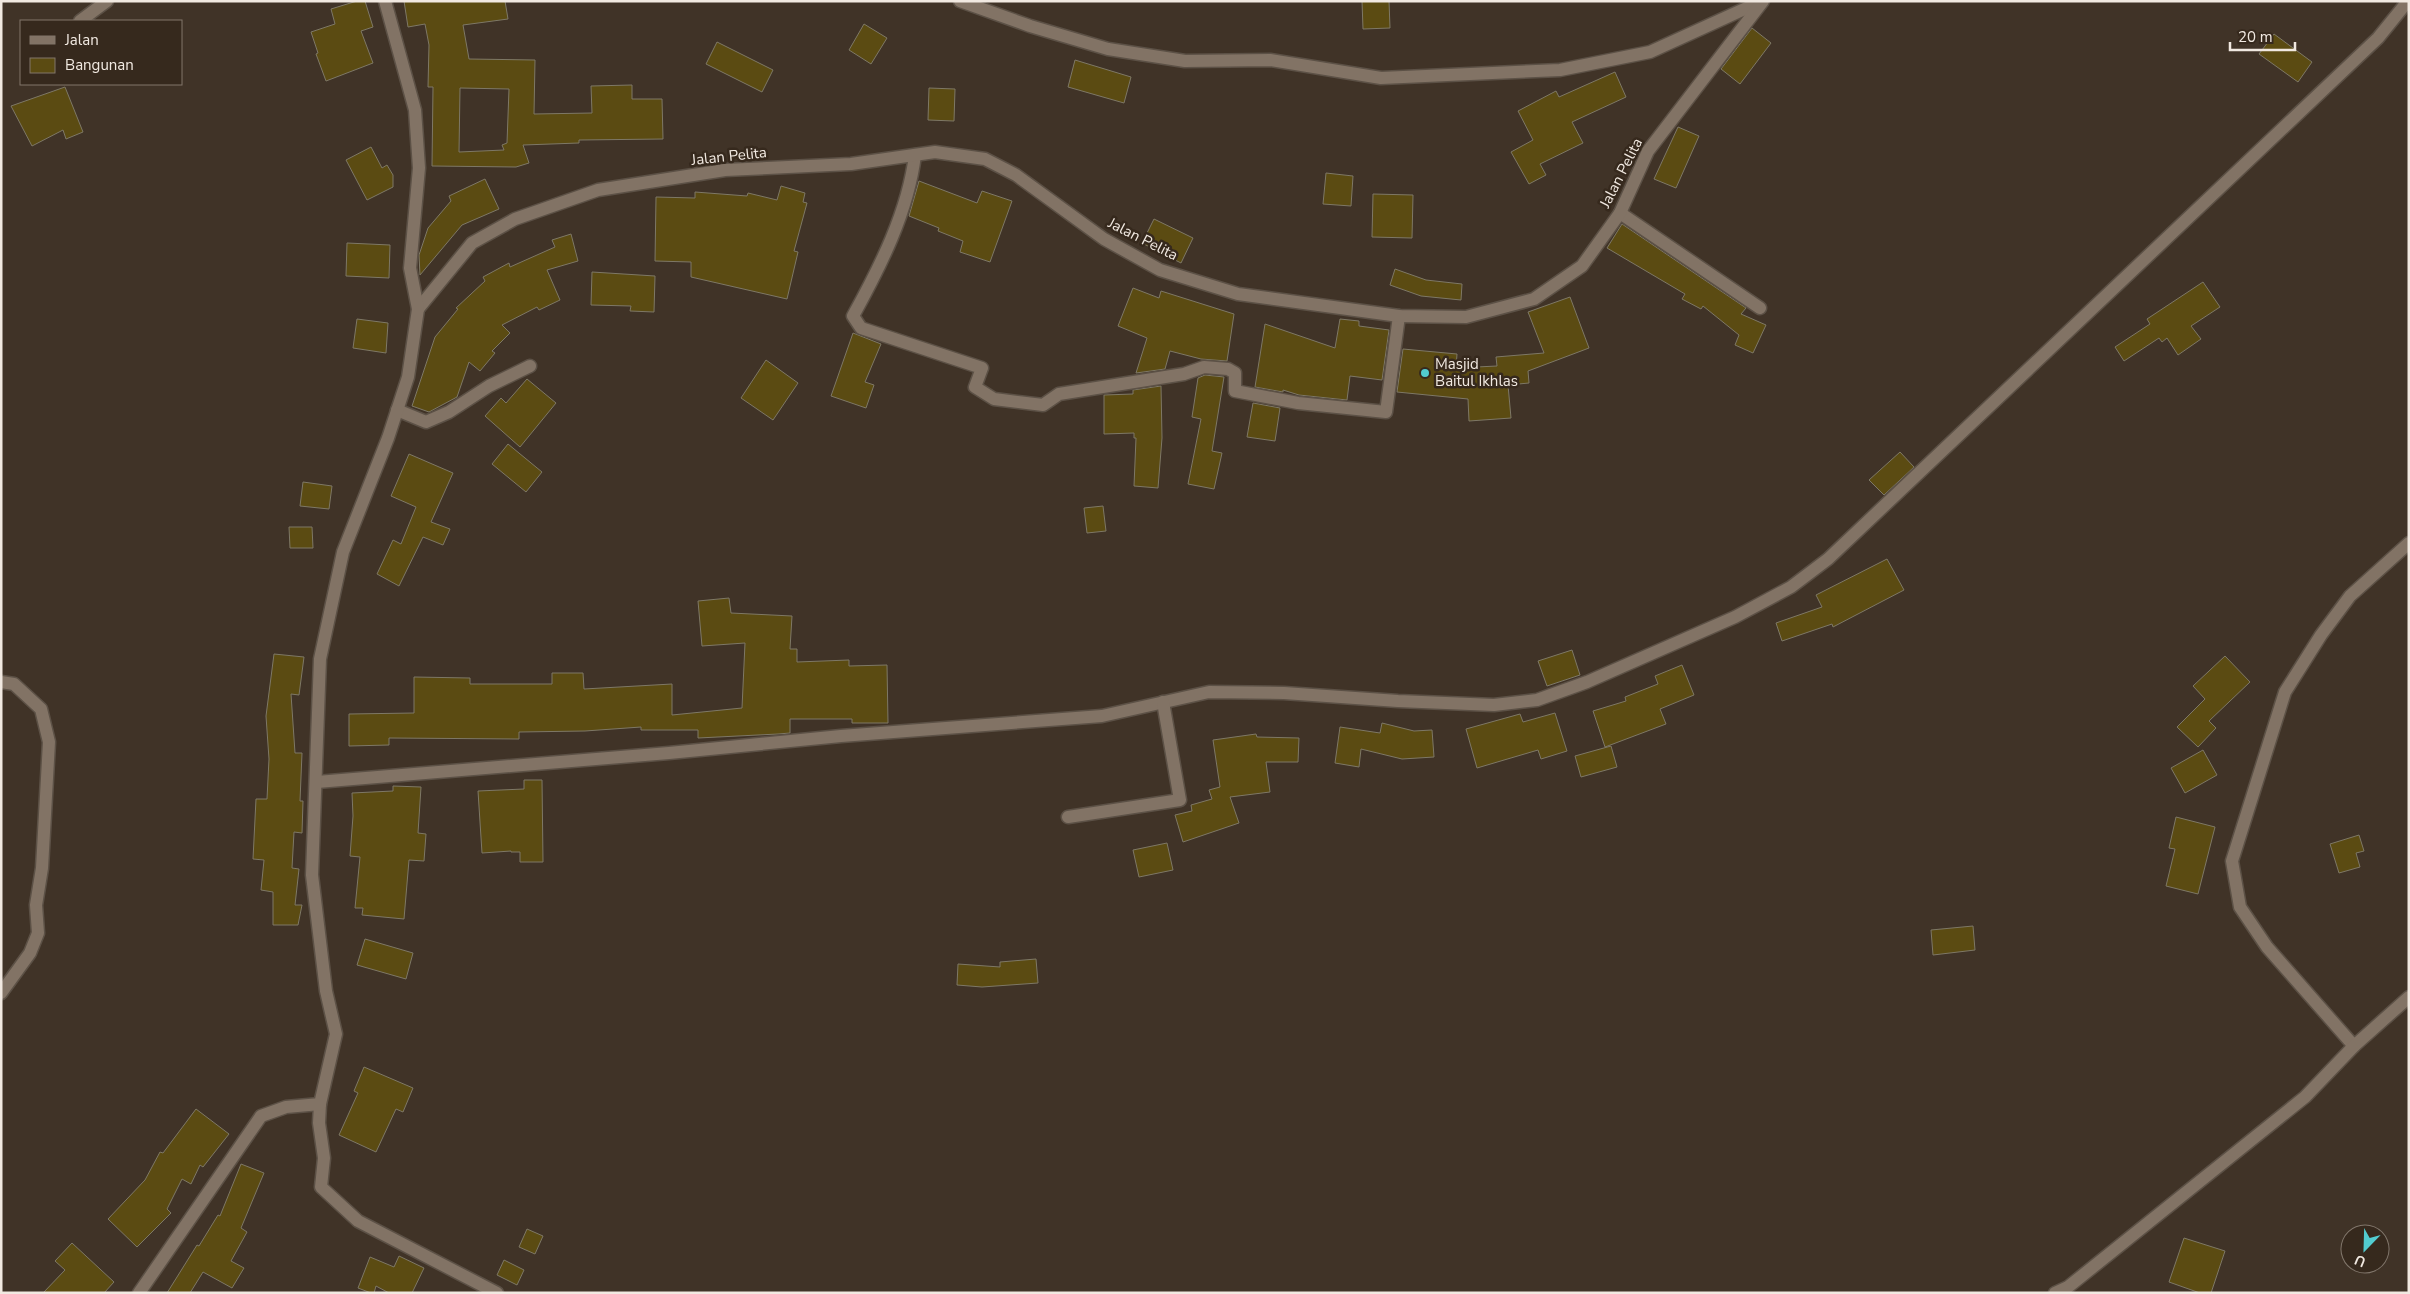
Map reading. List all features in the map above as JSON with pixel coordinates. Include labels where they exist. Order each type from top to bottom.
[{"type":"street","points":[[81,20],[107,1]]},
{"type":"street","points":[[384,1],[415,110],[419,168],[410,268],[418,309],[408,377],[341,561],[320,659],[312,875],[326,991],[336,1034],[320,1104],[319,1124],[324,1158],[321,1187],[358,1221],[497,1293]]},
{"type":"street","points":[[960,1],[1030,26],[1108,49],[1185,61],[1270,60],[1381,78],[1560,70],[1650,52],[1763,1]]},
{"type":"street","name":"Jalan Pelita","points":[[418,309],[472,243],[515,219],[598,190],[725,170],[851,164],[935,152],[985,159],[1016,175],[1104,239],[1160,270],[1238,294],[1399,316],[1466,317],[1534,299],[1582,266],[1620,213],[1648,151],[1763,1]]},
{"type":"street","points":[[316,782],[669,753],[841,736],[1102,716],[1209,692],[1284,693],[1494,705],[1537,700],[1587,682],[1735,617],[1791,587],[1828,559],[2378,38],[2408,1]]},
{"type":"street","points":[[915,155],[913,172],[897,225],[871,284],[853,316],[861,328],[982,368],[975,387],[994,400],[1043,405],[1059,394],[1184,374],[1204,367],[1228,370],[1235,373],[1236,391],[1298,403],[1386,412],[1399,316]]},
{"type":"street","points":[[1620,213],[1760,308]]},
{"type":"street","points":[[397,410],[426,422],[448,412],[489,386],[530,366]]},
{"type":"street","points":[[2354,1046],[2267,947],[2240,907],[2232,861],[2284,692],[2321,635],[2350,596],[2409,543]]},
{"type":"street","points":[[1,682],[14,684],[41,709],[49,742],[42,868],[36,905],[38,933],[30,953],[1,993]]},
{"type":"street","points":[[1068,817],[1180,800],[1163,702]]},
{"type":"street","points":[[2055,1293],[2067,1290],[2305,1097],[2354,1046],[2409,997]]},
{"type":"street","points":[[139,1293],[261,1116],[286,1107],[320,1104]]},
{"type":"building","points":[[357,1],[365,1],[373,27],[361,31],[373,63],[326,81],[316,54],[318,53],[311,32],[335,24],[331,9]]},
{"type":"building","points":[[404,1],[505,1],[508,19],[463,25],[469,59],[535,60],[534,114],[592,113],[591,86],[632,85],[632,99],[662,99],[663,139],[579,140],[579,143],[523,145],[529,163],[516,167],[432,166],[433,87],[428,87],[429,45],[425,24],[408,27]],"holes":[[[460,88],[509,89],[507,143],[502,145],[504,150],[459,152]]]},
{"type":"building","points":[[1362,1],[1389,1],[1390,28],[1363,29]]},
{"type":"building","points":[[864,24],[887,38],[871,64],[849,50]]},
{"type":"building","points":[[1752,28],[1771,43],[1740,84],[1721,69]]},
{"type":"building","points":[[2274,34],[2312,62],[2298,82],[2259,54]]},
{"type":"building","points":[[717,42],[773,70],[762,92],[706,64]]},
{"type":"building","points":[[1075,60],[1131,77],[1124,103],[1068,87]]},
{"type":"building","points":[[1615,72],[1626,97],[1572,122],[1583,143],[1540,164],[1546,175],[1529,184],[1511,152],[1533,140],[1518,111],[1556,91],[1559,97]]},
{"type":"building","points":[[65,87],[83,132],[66,139],[63,130],[32,146],[11,106]]},
{"type":"building","points":[[929,88],[955,89],[954,121],[928,120]]},
{"type":"building","points":[[1678,127],[1699,136],[1676,188],[1654,179]]},
{"type":"building","points":[[371,147],[382,168],[387,165],[393,175],[393,187],[367,200],[346,160]]},
{"type":"building","points":[[1326,173],[1353,176],[1351,206],[1323,204]]},
{"type":"building","points":[[485,179],[499,209],[462,225],[420,275],[419,255],[428,228],[451,201],[449,196]]},
{"type":"building","points":[[919,181],[977,203],[982,191],[1012,201],[990,262],[960,252],[963,241],[938,231],[939,228],[909,216]]},
{"type":"building","points":[[781,186],[805,193],[803,202],[807,203],[794,251],[798,252],[787,299],[691,277],[691,262],[655,261],[656,197],[695,198],[695,192],[747,196],[748,193],[777,200]]},
{"type":"building","points":[[1373,194],[1413,195],[1412,238],[1372,237]]},
{"type":"building","points":[[1154,219],[1193,238],[1181,263],[1142,243]]},
{"type":"building","points":[[1622,224],[1746,308],[1741,314],[1766,325],[1753,353],[1735,345],[1739,335],[1703,306],[1701,309],[1682,299],[1685,294],[1607,248]]},
{"type":"building","points":[[571,234],[578,261],[547,270],[560,300],[539,310],[537,307],[502,325],[510,333],[492,351],[495,353],[480,371],[469,362],[457,397],[429,412],[412,406],[435,337],[458,309],[456,308],[485,281],[483,277],[509,263],[510,267],[555,247],[552,240]]},
{"type":"building","points":[[347,243],[390,245],[389,278],[346,276]]},
{"type":"building","points":[[1395,269],[1426,280],[1462,284],[1461,300],[1421,296],[1390,285]]},
{"type":"building","points":[[592,272],[655,276],[654,312],[630,311],[631,306],[591,305]]},
{"type":"building","points":[[2203,282],[2220,307],[2191,326],[2201,339],[2178,355],[2167,338],[2162,342],[2159,338],[2124,361],[2115,347],[2150,324],[2147,319]]},
{"type":"building","points":[[1133,288],[1159,298],[1161,291],[1234,314],[1227,361],[1201,359],[1170,351],[1165,369],[1136,373],[1147,338],[1118,326]]},
{"type":"building","points":[[1570,297],[1589,348],[1528,371],[1529,383],[1508,385],[1511,418],[1469,421],[1468,399],[1397,392],[1403,349],[1457,354],[1456,368],[1497,366],[1496,357],[1544,353],[1528,312]]},
{"type":"building","points":[[357,319],[388,323],[386,353],[353,348]]},
{"type":"building","points":[[1340,319],[1359,321],[1359,326],[1389,330],[1382,380],[1350,376],[1347,400],[1299,395],[1283,390],[1283,392],[1255,387],[1265,324],[1335,348]]},
{"type":"building","points":[[853,333],[881,344],[865,382],[874,385],[866,408],[831,396]]},
{"type":"building","points":[[766,360],[798,383],[773,420],[741,398]]},
{"type":"building","points":[[1205,375],[1224,377],[1212,451],[1222,453],[1214,489],[1188,484],[1201,419],[1192,417],[1198,378]]},
{"type":"building","points":[[527,379],[556,403],[520,447],[485,416],[501,398],[506,403]]},
{"type":"building","points":[[1161,386],[1162,438],[1158,488],[1134,486],[1136,438],[1134,438],[1134,433],[1104,434],[1104,395],[1133,394],[1133,390]]},
{"type":"building","points":[[1253,403],[1280,408],[1275,441],[1247,437]]},
{"type":"building","points":[[508,444],[542,472],[526,492],[492,464]]},
{"type":"building","points":[[1900,452],[1914,467],[1884,495],[1869,480]]},
{"type":"building","points":[[409,454],[453,473],[431,522],[450,529],[443,545],[423,537],[399,586],[377,574],[393,540],[401,544],[416,507],[391,496]]},
{"type":"building","points":[[303,482],[332,486],[329,509],[300,506]]},
{"type":"building","points":[[1103,506],[1106,531],[1087,533],[1084,508]]},
{"type":"building","points":[[289,527],[312,527],[313,548],[290,548]]},
{"type":"building","points":[[1887,559],[1904,590],[1833,627],[1832,624],[1782,641],[1776,623],[1822,607],[1816,595]]},
{"type":"building","points":[[729,598],[731,613],[792,616],[790,649],[797,649],[797,662],[849,660],[849,666],[887,665],[888,723],[852,723],[852,719],[790,719],[790,733],[778,734],[698,738],[698,730],[641,730],[641,727],[585,731],[519,732],[519,739],[389,738],[389,745],[349,746],[349,714],[414,713],[414,677],[470,678],[470,684],[552,684],[552,673],[583,673],[584,689],[672,684],[672,715],[742,708],[745,643],[702,646],[698,601]]},
{"type":"building","points":[[1572,650],[1580,675],[1547,686],[1538,661]]},
{"type":"building","points":[[274,654],[304,657],[299,695],[291,694],[295,753],[302,753],[300,801],[303,801],[302,833],[294,832],[292,868],[299,869],[295,905],[302,905],[298,925],[273,925],[273,892],[261,890],[264,860],[253,859],[256,799],[267,799],[269,759],[266,716]]},
{"type":"building","points":[[2225,656],[2250,682],[2209,721],[2216,728],[2198,747],[2177,727],[2205,699],[2193,686]]},
{"type":"building","points":[[1682,665],[1694,695],[1660,709],[1666,724],[1605,747],[1593,711],[1626,701],[1625,697],[1658,684],[1655,676]]},
{"type":"building","points":[[1555,713],[1567,751],[1541,759],[1538,750],[1477,768],[1466,729],[1520,714],[1523,722]]},
{"type":"building","points":[[1382,723],[1414,731],[1432,730],[1434,757],[1402,759],[1361,749],[1359,767],[1335,763],[1340,727],[1380,733]]},
{"type":"building","points":[[1256,734],[1257,737],[1299,738],[1298,762],[1266,762],[1270,792],[1230,797],[1239,823],[1183,842],[1175,815],[1192,811],[1191,805],[1212,799],[1209,790],[1220,787],[1213,740]]},
{"type":"building","points":[[1611,746],[1617,767],[1581,777],[1575,756]]},
{"type":"building","points":[[2203,750],[2217,775],[2185,793],[2171,768]]},
{"type":"building","points":[[524,780],[542,780],[543,862],[520,862],[520,852],[482,853],[478,791],[524,789]]},
{"type":"building","points":[[393,786],[421,787],[418,833],[426,834],[424,861],[409,860],[404,919],[362,915],[363,908],[355,908],[360,857],[350,856],[353,816],[352,793],[393,791]]},
{"type":"building","points":[[2176,817],[2215,827],[2198,894],[2166,886],[2175,849],[2169,848]]},
{"type":"building","points":[[2359,835],[2364,851],[2356,853],[2360,867],[2339,873],[2330,844]]},
{"type":"building","points":[[1167,843],[1173,870],[1139,877],[1133,850]]},
{"type":"building","points":[[1973,926],[1975,950],[1933,955],[1931,930]]},
{"type":"building","points":[[365,939],[413,953],[406,979],[357,965]]},
{"type":"building","points":[[1036,959],[1038,983],[982,987],[957,985],[958,964],[1000,967],[1000,962]]},
{"type":"building","points":[[364,1067],[413,1088],[403,1112],[396,1109],[376,1152],[339,1135],[358,1093],[354,1091]]},
{"type":"building","points":[[196,1109],[229,1134],[203,1167],[200,1165],[191,1184],[182,1179],[167,1209],[171,1213],[137,1247],[108,1219],[145,1180],[160,1152],[163,1153]]},
{"type":"building","points":[[241,1164],[264,1173],[241,1228],[247,1232],[231,1261],[244,1268],[232,1288],[203,1272],[190,1293],[167,1293],[197,1245],[199,1246],[218,1215],[220,1216]]},
{"type":"building","points":[[527,1229],[543,1236],[535,1254],[519,1247]]},
{"type":"building","points":[[2184,1238],[2225,1251],[2211,1293],[2200,1293],[2169,1282]]},
{"type":"building","points":[[72,1243],[114,1282],[104,1293],[43,1293],[65,1270],[55,1261]]},
{"type":"building","points":[[399,1256],[424,1268],[412,1293],[389,1293],[376,1286],[374,1293],[371,1293],[358,1288],[370,1257],[394,1267]]},
{"type":"building","points":[[504,1260],[524,1270],[517,1285],[497,1275]]},
{"type":"place","name":"Masjid Baitul Ikhlas","points":[[1425,373]]}]
